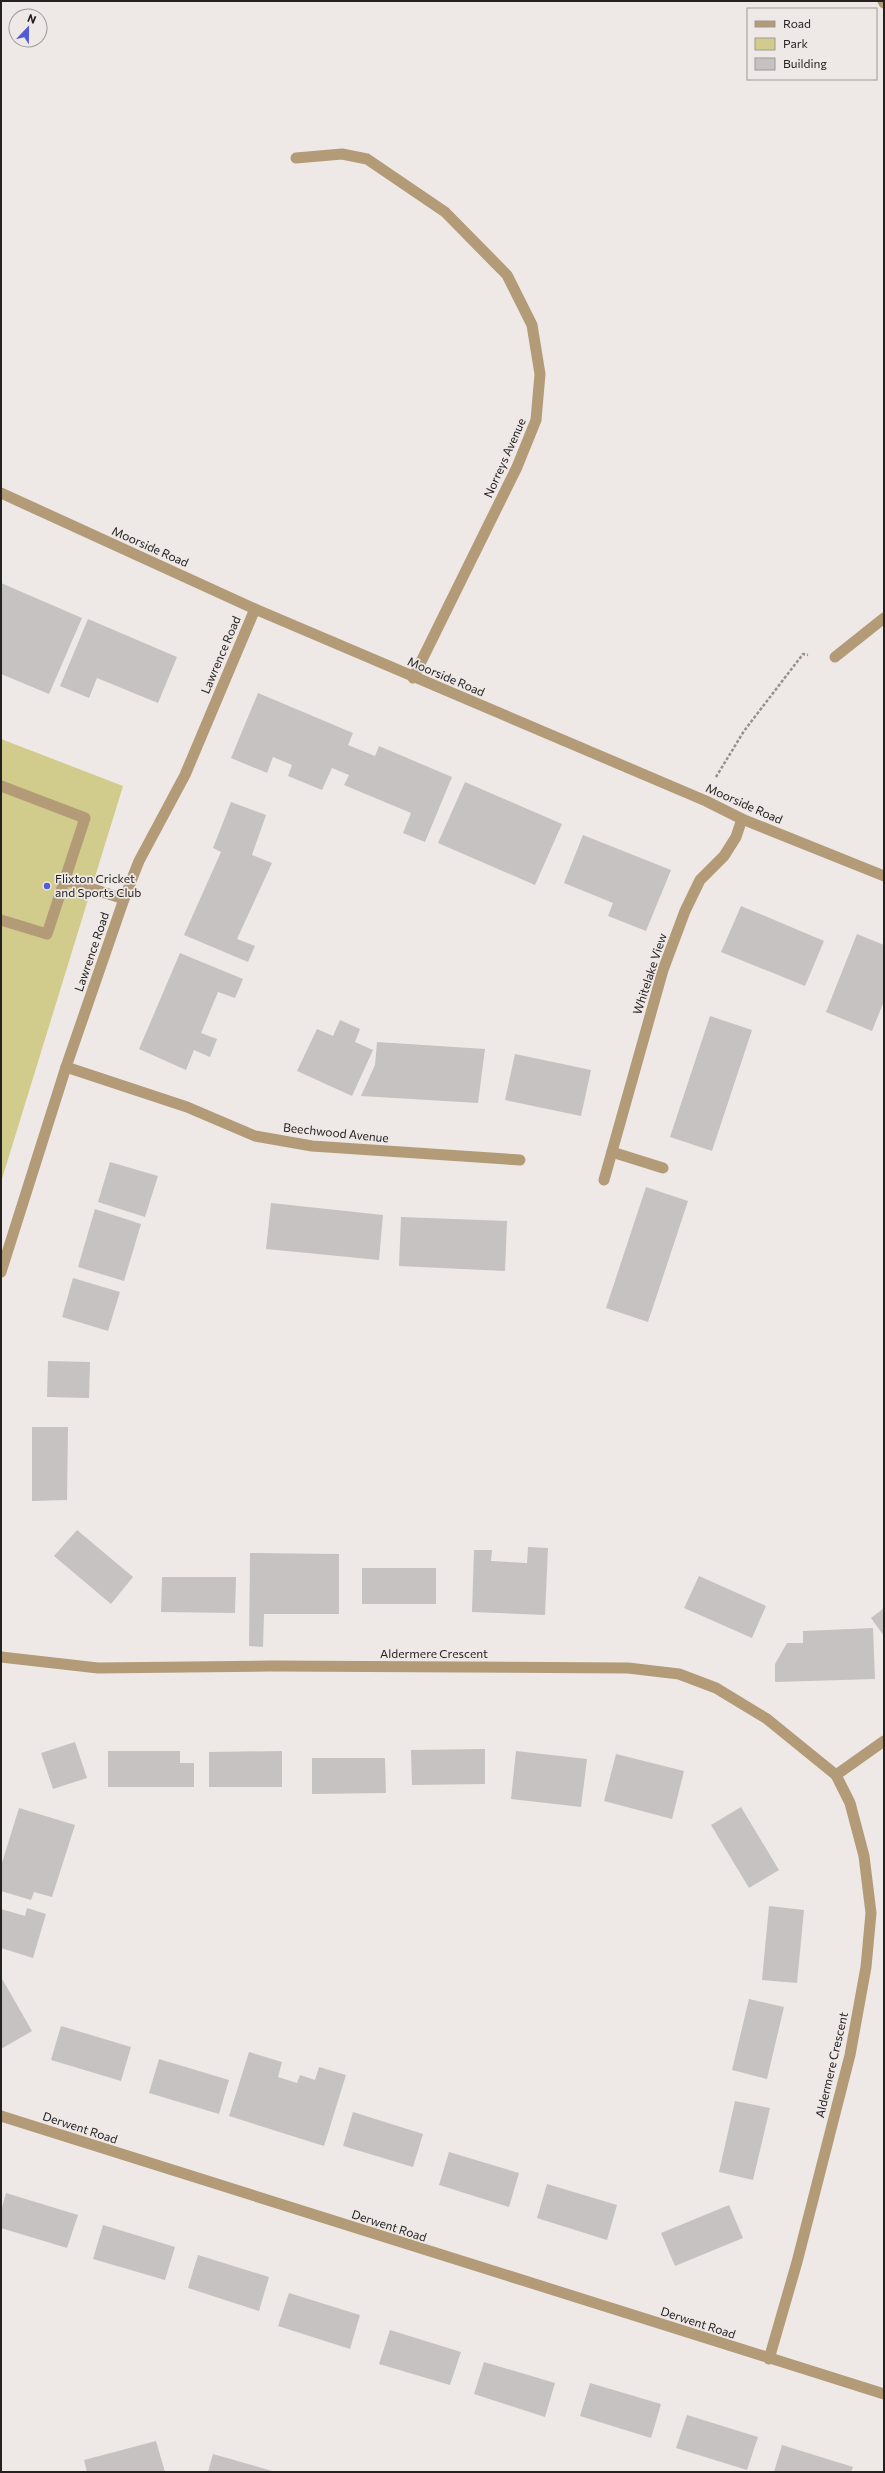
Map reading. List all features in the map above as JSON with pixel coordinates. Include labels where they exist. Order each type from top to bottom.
[{"type":"street","name":"Norreys Avenue","points":[[296,158],[342,154],[367,159],[445,212],[507,275],[532,325],[540,374],[536,420],[517,467],[413,678]]},
{"type":"street","name":"Moorside Road","points":[[1,494],[255,609],[413,678],[706,801],[742,819],[884,876]]},
{"type":"street","name":"Lawrence Road","points":[[1,1272],[66,1067],[124,899],[139,861],[185,774],[255,609]]},
{"type":"street","points":[[835,657],[884,618]]},
{"type":"street","points":[[1,786],[85,818],[47,934],[1,920]]},
{"type":"street","name":"Whitelake View","points":[[604,1180],[663,970],[684,911],[700,880],[724,856],[736,837],[742,819]]},
{"type":"street","points":[[65,880],[124,899]]},
{"type":"street","name":"Beechwood Avenue","points":[[66,1067],[187,1107],[255,1136],[312,1146],[520,1160]]},
{"type":"street","points":[[612,1152],[663,1168]]},
{"type":"street","name":"Aldermere Crescent","points":[[1,1657],[98,1668],[272,1666],[628,1668],[679,1674],[716,1688],[767,1719],[836,1775],[850,1803],[864,1856],[871,1913],[866,1967],[850,2055],[797,2262],[769,2359]]},
{"type":"street","points":[[836,1775],[884,1741]]},
{"type":"street","name":"Derwent Road","points":[[1,2116],[884,2394]]},
{"type":"path","points":[[706,801],[719,769],[744,731],[802,654],[835,657]]},
{"type":"green space","name":"Flixton Cricket and Sports Club","points":[[1,739],[123,786],[1,1182]]},
{"type":"building","points":[[1,583],[82,618],[49,694],[1,674]]},
{"type":"building","points":[[88,619],[177,657],[158,703],[97,678],[89,698],[60,686]]},
{"type":"building","points":[[258,693],[353,733],[348,745],[375,756],[379,746],[452,777],[425,842],[403,833],[411,813],[344,785],[349,775],[332,768],[322,790],[288,776],[292,765],[273,757],[267,773],[231,758]]},
{"type":"building","points":[[465,782],[562,824],[535,885],[438,843]]},
{"type":"building","points":[[231,802],[266,815],[252,855],[272,863],[237,939],[255,946],[248,962],[184,935],[221,852],[213,848]]},
{"type":"building","points":[[583,835],[671,870],[646,931],[608,916],[613,903],[564,883]]},
{"type":"building","points":[[741,906],[824,941],[805,986],[721,952]]},
{"type":"building","points":[[857,934],[884,945],[884,1001],[872,1031],[826,1012]]},
{"type":"building","points":[[180,953],[243,979],[235,998],[218,992],[201,1033],[217,1039],[210,1057],[194,1050],[186,1070],[139,1049]]},
{"type":"building","points":[[710,1016],[752,1030],[712,1151],[670,1137]]},
{"type":"building","points":[[340,1020],[360,1029],[355,1042],[373,1050],[352,1096],[297,1071],[317,1029],[333,1036]]},
{"type":"building","points":[[377,1042],[485,1049],[478,1103],[361,1096],[375,1065]]},
{"type":"building","points":[[515,1054],[591,1070],[581,1116],[505,1100]]},
{"type":"building","points":[[110,1162],[158,1176],[145,1217],[98,1202]]},
{"type":"building","points":[[646,1187],[688,1201],[648,1322],[606,1308]]},
{"type":"building","points":[[271,1203],[383,1215],[379,1260],[266,1249]]},
{"type":"building","points":[[95,1209],[141,1224],[124,1281],[78,1267]]},
{"type":"building","points":[[401,1217],[507,1221],[505,1271],[399,1266]]},
{"type":"building","points":[[73,1278],[120,1292],[108,1331],[62,1317]]},
{"type":"building","points":[[48,1361],[90,1362],[89,1398],[47,1397]]},
{"type":"building","points":[[32,1427],[68,1427],[67,1500],[32,1501]]},
{"type":"building","points":[[77,1530],[133,1577],[111,1604],[54,1556]]},
{"type":"building","points":[[528,1547],[548,1548],[545,1615],[472,1612],[474,1550],[492,1550],[491,1561],[527,1563]]},
{"type":"building","points":[[250,1553],[339,1554],[339,1614],[264,1614],[263,1647],[249,1646]]},
{"type":"building","points":[[362,1568],[436,1568],[436,1604],[362,1604]]},
{"type":"building","points":[[699,1576],[766,1606],[752,1638],[684,1608]]},
{"type":"building","points":[[162,1577],[236,1577],[235,1613],[161,1612]]},
{"type":"building","points":[[884,1608],[884,1636],[871,1618]]},
{"type":"building","points":[[873,1628],[875,1679],[775,1682],[775,1664],[787,1643],[803,1643],[803,1631]]},
{"type":"building","points":[[75,1742],[87,1778],[53,1789],[41,1753]]},
{"type":"building","points":[[485,1749],[485,1784],[412,1785],[411,1750]]},
{"type":"building","points":[[108,1751],[180,1751],[180,1763],[194,1763],[194,1787],[108,1787]]},
{"type":"building","points":[[282,1751],[282,1787],[209,1787],[209,1752]]},
{"type":"building","points":[[516,1751],[587,1759],[581,1807],[511,1799]]},
{"type":"building","points":[[616,1754],[684,1771],[672,1819],[604,1801]]},
{"type":"building","points":[[312,1758],[385,1758],[386,1793],[312,1794]]},
{"type":"building","points":[[741,1807],[779,1870],[749,1888],[711,1825]]},
{"type":"building","points":[[19,1808],[75,1825],[52,1897],[34,1892],[31,1900],[1,1891],[1,1866]]},
{"type":"building","points":[[769,1906],[804,1910],[797,1983],[762,1980]]},
{"type":"building","points":[[27,1908],[46,1914],[33,1958],[1,1948],[1,1909],[25,1916]]},
{"type":"building","points":[[1,1977],[32,2031],[1,2049]]},
{"type":"building","points":[[749,1999],[784,2007],[767,2079],[732,2070]]},
{"type":"building","points":[[61,2026],[131,2047],[121,2081],[51,2060]]},
{"type":"building","points":[[249,2052],[282,2062],[278,2077],[297,2083],[300,2075],[315,2080],[319,2067],[346,2075],[324,2146],[229,2116]]},
{"type":"building","points":[[159,2059],[229,2080],[219,2114],[149,2093]]},
{"type":"building","points":[[735,2101],[770,2108],[753,2180],[719,2172]]},
{"type":"building","points":[[353,2112],[423,2134],[413,2167],[343,2146]]},
{"type":"building","points":[[449,2152],[519,2173],[509,2207],[439,2185]]},
{"type":"building","points":[[547,2184],[617,2205],[607,2240],[537,2218]]},
{"type":"building","points":[[6,2193],[78,2215],[67,2248],[1,2228],[1,2211]]},
{"type":"building","points":[[729,2205],[743,2238],[675,2266],[661,2233]]},
{"type":"building","points":[[103,2225],[175,2247],[165,2280],[93,2259]]},
{"type":"building","points":[[198,2255],[269,2277],[259,2311],[188,2288]]},
{"type":"building","points":[[289,2293],[360,2315],[350,2349],[278,2326]]},
{"type":"building","points":[[390,2330],[461,2352],[450,2385],[379,2364]]},
{"type":"building","points":[[484,2362],[555,2383],[545,2417],[474,2394]]},
{"type":"building","points":[[590,2383],[661,2404],[651,2438],[580,2416]]},
{"type":"building","points":[[687,2415],[758,2437],[747,2470],[676,2448]]},
{"type":"building","points":[[156,2441],[165,2472],[87,2472],[84,2460]]},
{"type":"building","points":[[782,2445],[853,2467],[851,2472],[774,2472]]},
{"type":"building","points":[[213,2454],[276,2472],[208,2472]]},
{"type":"place","name":"Flixton Cricket and Sports Club","points":[[47,886]]}]
